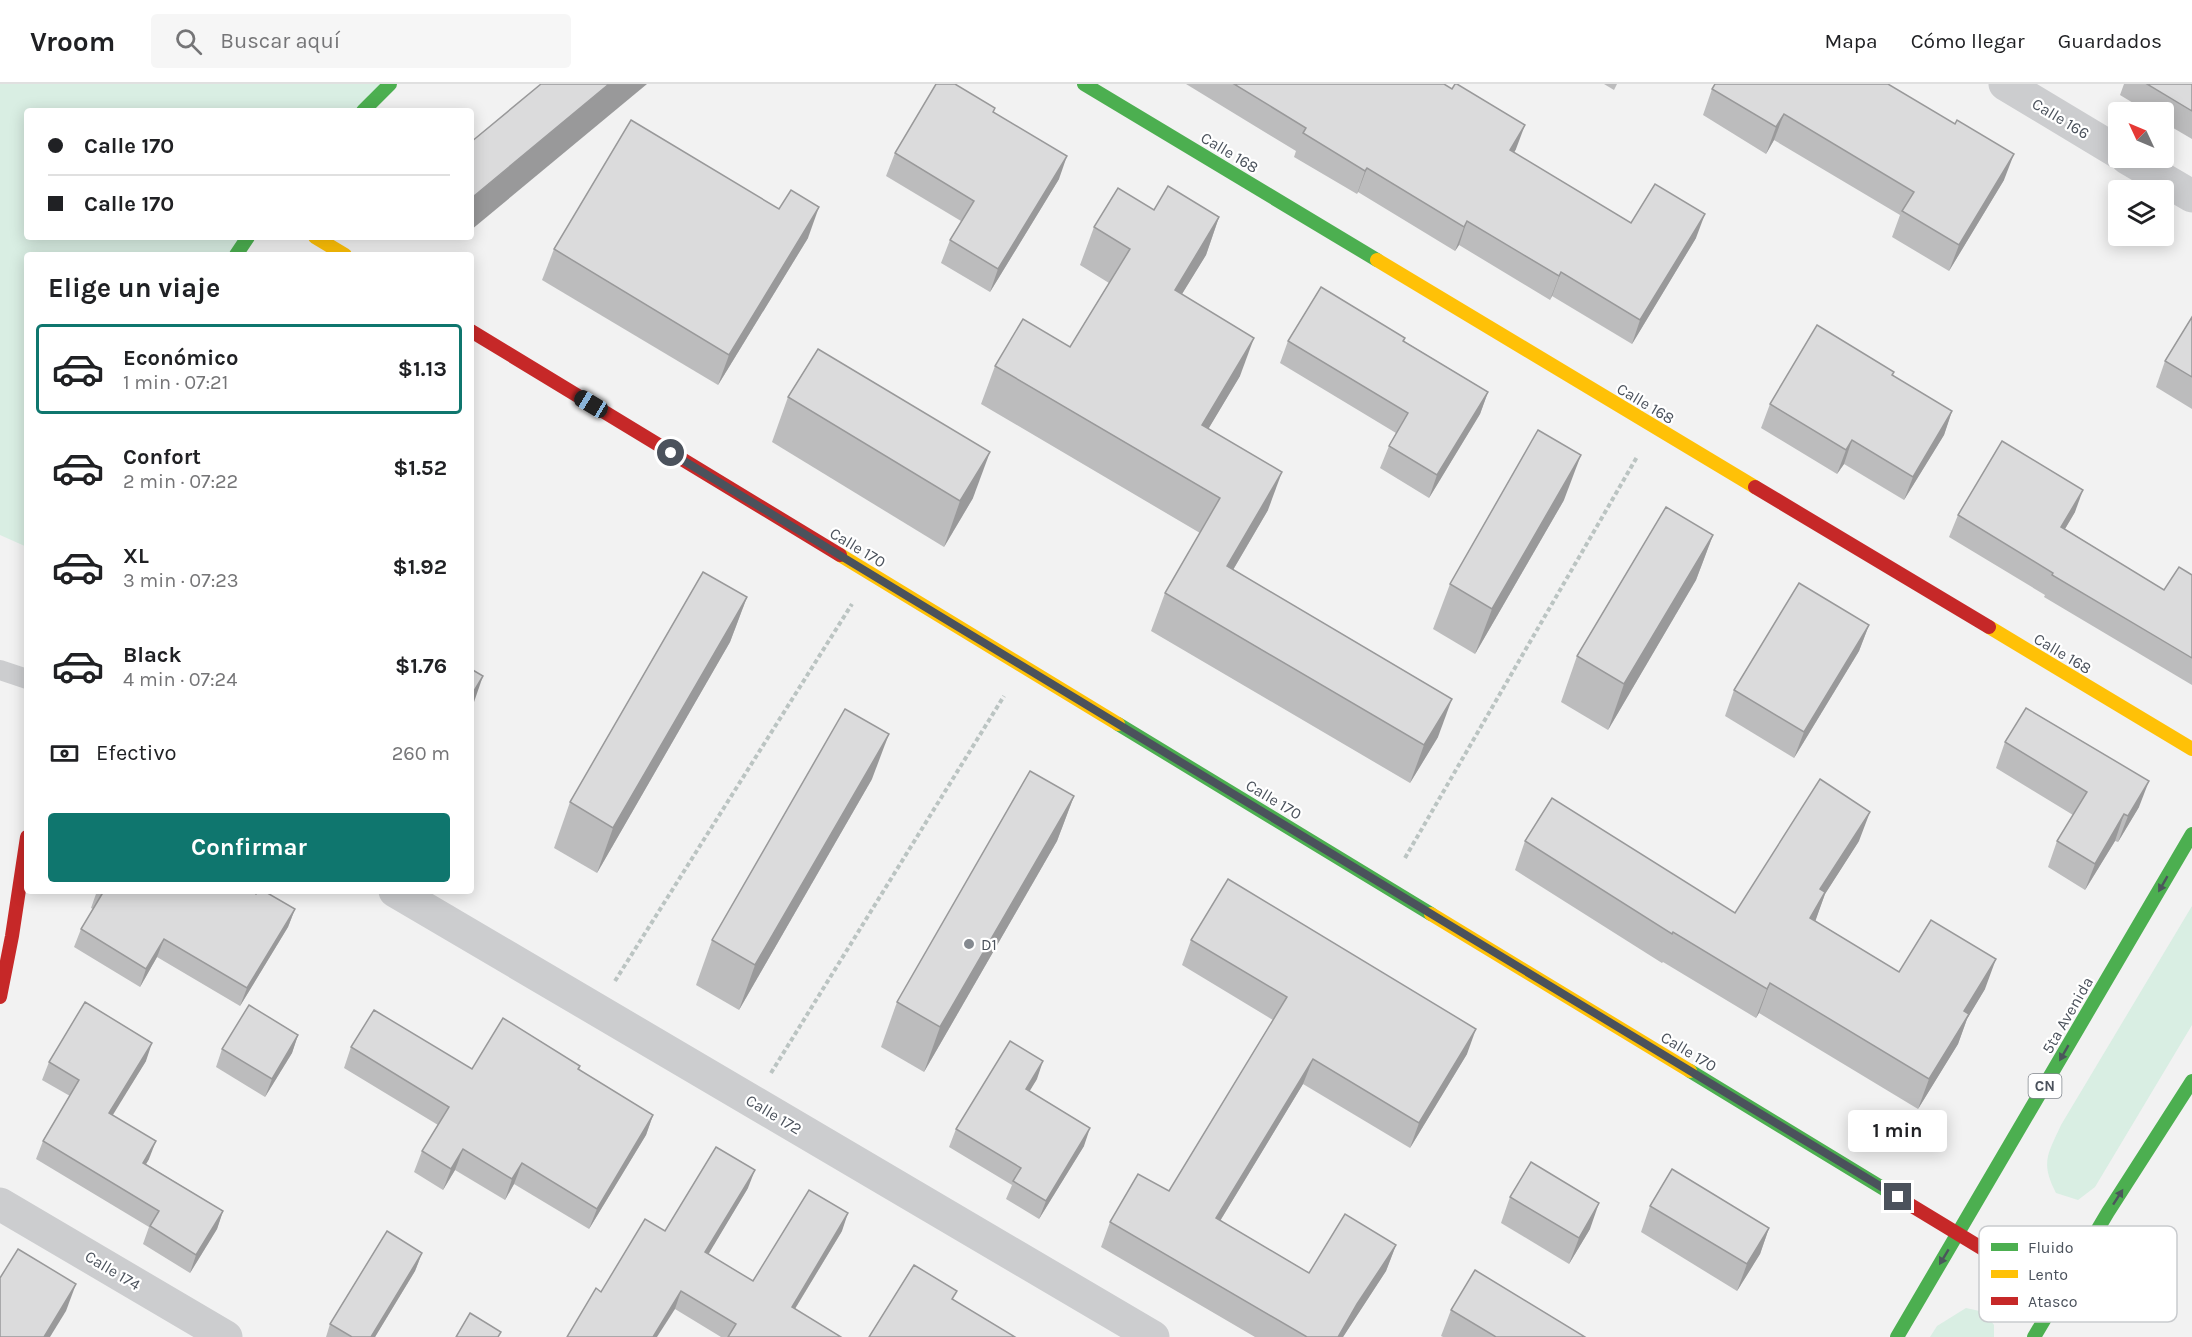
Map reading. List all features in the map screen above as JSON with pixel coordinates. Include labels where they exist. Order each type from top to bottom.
[{"type":"main road","points":[[366,108],[390,84]]},
{"type":"main road","name":"Calle 168","points":[[1084,84],[2192,749]]},
{"type":"main road","points":[[320,240],[340,252]]},
{"type":"main road","name":"Calle 170","points":[[474,333],[1979,1246]]},
{"type":"main road","name":"5ta Avenida","points":[[1897,1337],[2192,834]]},
{"type":"main road","points":[[0,997],[24,857]]},
{"type":"main road","points":[[2100,1226],[2192,1080]]},
{"type":"main road","points":[[2034,1337],[2043,1322]]},
{"type":"street","name":"Calle 166","points":[[2005,84],[2108,146]]},
{"type":"street","points":[[2144,168],[2192,196]]},
{"type":"street","name":"Calle 172","points":[[400,894],[1153,1337]]},
{"type":"street","name":"Calle 174","points":[[0,1204],[226,1337]]},
{"type":"lane","points":[[0,670],[24,678]]},
{"type":"path","points":[[1388,888],[1655,427]]},
{"type":"path","points":[[597,1010],[871,574]]},
{"type":"path","points":[[754,1102],[1023,666]]},
{"type":"green space","points":[[0,84],[390,84],[366,108],[24,108],[24,240],[246,240],[238,252],[24,252],[24,546],[0,535]]},
{"type":"green space","points":[[2192,906],[2192,1025],[2095,1187],[2078,1200],[2056,1193],[2047,1166],[2049,1151],[2061,1125]]},
{"type":"green space","points":[[1966,1308],[1979,1311],[1979,1322],[1992,1322],[1994,1325],[1994,1337],[1930,1337],[1937,1326]]},
{"type":"building","points":[[541,84],[609,84],[474,196],[474,140]]},
{"type":"building","points":[[936,84],[955,84],[995,108],[993,112],[1067,156],[998,269],[950,240],[974,201],[895,153]]},
{"type":"building","points":[[1234,84],[1444,84],[1452,89],[1457,84],[1525,125],[1510,150],[1631,223],[1655,184],[1705,214],[1640,320],[1561,272],[1559,276],[1467,221],[1464,227],[1367,168],[1365,171],[1303,133],[1306,128]]},
{"type":"building","points":[[1715,84],[1888,84],[1955,124],[1957,120],[2014,154],[1959,245],[1902,211],[1914,192],[1784,114],[1776,127],[1712,89]]},
{"type":"building","points":[[2147,84],[2192,84],[2192,111]]},
{"type":"building","points":[[631,120],[779,209],[791,190],[819,207],[729,355],[554,249]]},
{"type":"building","points":[[1168,186],[1219,217],[1175,290],[1254,338],[1202,425],[1282,472],[1227,566],[1452,699],[1424,745],[1165,593],[1220,498],[995,366],[1023,319],[1070,347],[1130,249],[1094,227],[1118,188],[1154,210]]},
{"type":"building","points":[[1321,287],[1405,338],[1403,341],[1488,392],[1437,475],[1389,446],[1408,413],[1288,341]]},
{"type":"building","points":[[2192,317],[2192,377],[2165,361]]},
{"type":"building","points":[[1817,325],[1894,372],[1892,375],[1952,411],[1913,477],[1852,440],[1846,450],[1770,404]]},
{"type":"building","points":[[818,349],[990,452],[960,501],[788,397]]},
{"type":"building","points":[[1538,430],[1581,455],[1492,609],[1450,584]]},
{"type":"building","points":[[2002,441],[2083,490],[2061,527],[2164,590],[2179,567],[2192,575],[2192,658],[2052,575],[2053,573],[1958,515]]},
{"type":"building","points":[[1666,507],[1713,535],[1624,684],[1577,656]]},
{"type":"building","points":[[703,572],[747,597],[613,828],[570,802]]},
{"type":"building","points":[[1799,583],[1869,625],[1804,732],[1734,690]]},
{"type":"building","points":[[474,671],[483,676],[474,691]]},
{"type":"building","points":[[2026,708],[2149,781],[2128,816],[2124,814],[2095,864],[2057,841],[2087,792],[2005,742]]},
{"type":"building","points":[[845,709],[889,734],[755,965],[712,940]]},
{"type":"building","name":"D1","points":[[1030,771],[1074,796],[940,1027],[897,1002]]},
{"type":"building","points":[[1820,779],[1870,812],[1820,889],[1825,892],[1810,918],[1899,972],[1931,920],[1996,959],[1964,1011],[1969,1014],[1929,1079],[1770,983],[1767,989],[1673,932],[1672,934],[1525,841],[1552,798],[1735,913]]},
{"type":"building","points":[[1228,879],[1476,1029],[1419,1123],[1313,1059],[1216,1218],[1309,1273],[1345,1214],[1396,1245],[1338,1337],[1307,1337],[1110,1222],[1138,1174],[1169,1191],[1287,997],[1191,940]]},
{"type":"building","points":[[102,894],[269,894],[295,909],[247,988],[164,939],[146,969],[81,929]]},
{"type":"building","points":[[85,1002],[152,1043],[109,1113],[156,1141],[143,1163],[223,1211],[196,1255],[150,1226],[159,1211],[43,1141],[79,1080],[49,1062]]},
{"type":"building","points":[[249,1005],[298,1035],[272,1079],[222,1049]]},
{"type":"building","points":[[374,1010],[472,1069],[503,1018],[580,1066],[578,1069],[653,1115],[597,1209],[522,1163],[512,1179],[463,1149],[451,1169],[422,1151],[449,1107],[351,1047]]},
{"type":"building","points":[[1010,1041],[1043,1061],[1026,1089],[1090,1128],[1046,1201],[1013,1181],[1021,1168],[956,1129]]},
{"type":"building","points":[[716,1147],[755,1170],[705,1252],[753,1281],[809,1190],[848,1213],[792,1307],[841,1337],[728,1337],[736,1324],[681,1291],[653,1337],[567,1337],[596,1288],[601,1292],[645,1219],[665,1231]]},
{"type":"building","points":[[1531,1162],[1599,1203],[1579,1238],[1510,1197]]},
{"type":"building","points":[[1672,1169],[1769,1228],[1747,1264],[1650,1206]]},
{"type":"building","points":[[387,1231],[422,1253],[371,1337],[352,1337],[330,1324]]},
{"type":"building","points":[[18,1249],[76,1284],[44,1337],[0,1337],[0,1278]]},
{"type":"building","points":[[914,1265],[957,1291],[952,1299],[1015,1337],[869,1337]]},
{"type":"building","points":[[1475,1270],[1585,1337],[1496,1337],[1451,1310]]},
{"type":"building","points":[[470,1313],[501,1332],[498,1337],[456,1337]]},
{"type":"traffic: fast","points":[[366,108],[390,84]]},
{"type":"traffic: fast","points":[[1084,84],[1377,260]]},
{"type":"traffic: fast","points":[[238,252],[246,240]]},
{"type":"traffic: fast","points":[[1118,724],[1431,914]]},
{"type":"traffic: fast","points":[[1897,1337],[2192,834]]},
{"type":"traffic: fast","points":[[1690,1071],[1889,1192]]},
{"type":"traffic: fast","points":[[2100,1226],[2192,1081]]},
{"type":"traffic: fast","points":[[2034,1337],[2043,1322]]},
{"type":"traffic: slow","points":[[320,240],[340,252]]},
{"type":"traffic: slow","points":[[1377,260],[1755,487]]},
{"type":"traffic: slow","points":[[840,555],[1118,724]]},
{"type":"traffic: slow","points":[[1989,627],[2192,749]]},
{"type":"traffic: slow","points":[[1431,914],[1690,1071]]},
{"type":"traffic: jam","points":[[474,333],[840,555]]},
{"type":"traffic: jam","points":[[1755,487],[1989,627]]},
{"type":"traffic: jam","points":[[0,997],[24,857]]},
{"type":"traffic: jam","points":[[1889,1192],[1979,1247]]},
{"type":"place","name":"D1","points":[[969,944]]},
{"type":"route","points":[[671,453],[1898,1197]]}]
